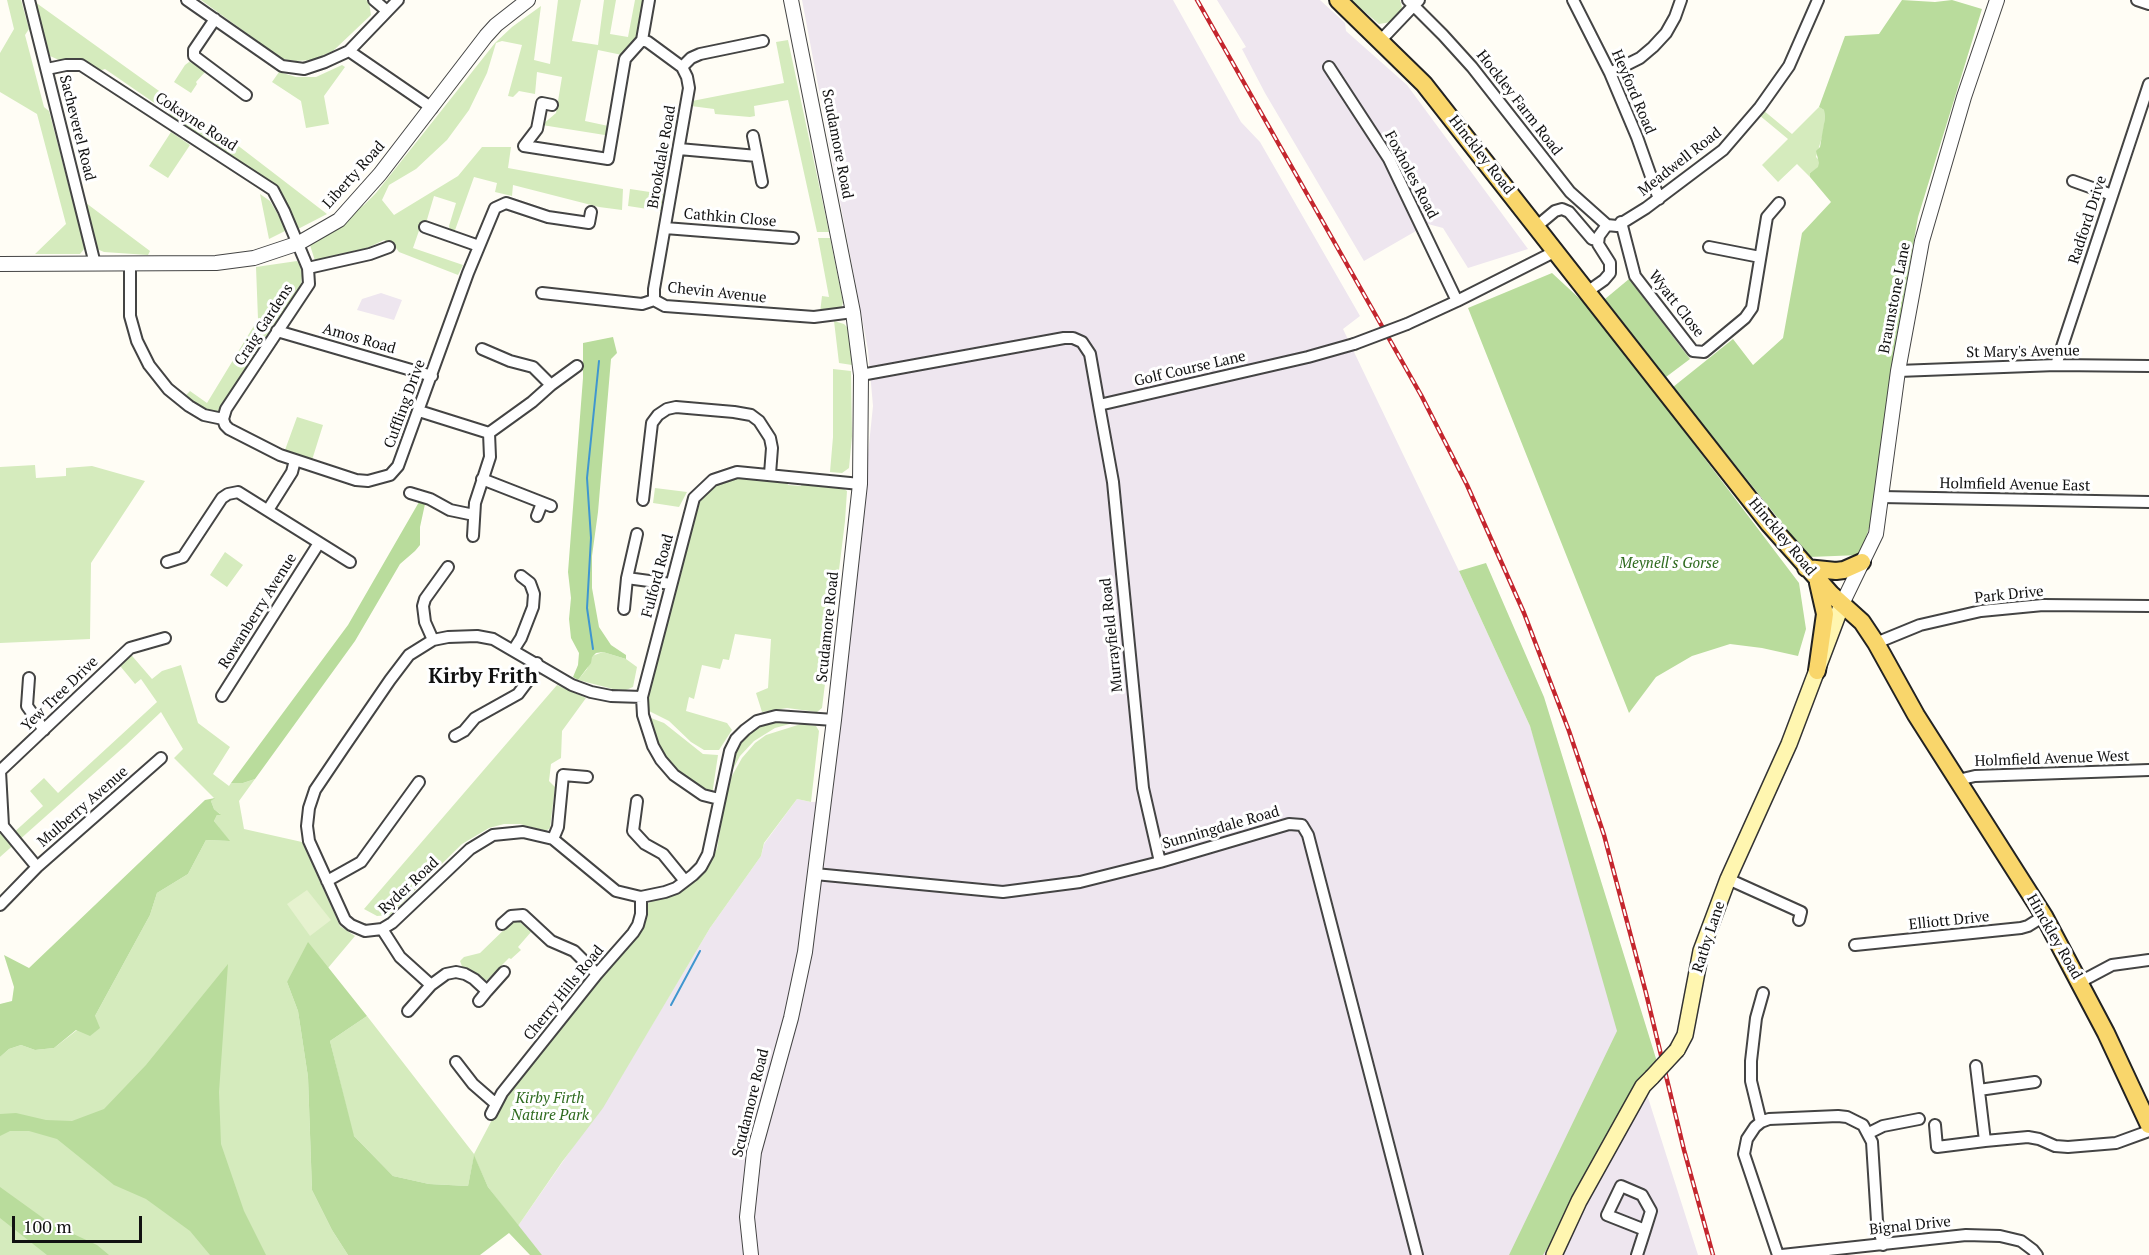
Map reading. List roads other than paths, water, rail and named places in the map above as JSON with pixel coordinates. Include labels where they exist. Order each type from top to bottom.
[{"type":"main road","name":"Hinckley Road","points":[[1338,0],[1424,84],[1769,524],[1811,574],[1862,622],[1916,715],[2044,916],[2080,982],[2149,1125]]},
{"type":"main road","points":[[1818,671],[1824,614],[1811,574],[1844,570],[1862,562]]},
{"type":"main road","name":"Ratby Lane","points":[[1554,1255],[1579,1201],[1643,1086],[1677,1050],[1684,1035],[1701,951],[1728,879],[1789,744],[1842,604]]},
{"type":"street","name":"Sacheverel Road","points":[[29,0],[95,264]]},
{"type":"street","points":[[187,0],[282,66],[304,69],[349,51],[398,0]]},
{"type":"street","points":[[374,0],[387,11]]},
{"type":"street","name":"Liberty Road","points":[[0,264],[216,263],[275,252],[299,243],[339,220],[380,174],[486,36],[496,25],[528,0]]},
{"type":"street","points":[[552,105],[542,104],[537,129],[524,147],[608,159],[626,57],[642,40],[649,0]]},
{"type":"street","name":"Scudamore Road","points":[[751,1255],[747,1217],[754,1152],[792,1018],[805,952],[860,484],[861,375],[854,312],[791,0]]},
{"type":"street","name":"Heyford Road","points":[[1574,0],[1611,73],[1659,199]]},
{"type":"street","points":[[1611,73],[1640,58],[1653,47],[1666,33],[1681,0]]},
{"type":"street","name":"Meadwell Road","points":[[1607,225],[1613,227],[1659,199],[1724,150],[1760,107],[1789,66],[1818,0]]},
{"type":"street","name":"Braunstone Lane","points":[[1842,604],[1876,534],[1899,371],[1923,241],[1964,97],[1997,0]]},
{"type":"street","points":[[2137,0],[2149,4]]},
{"type":"street","points":[[1381,40],[1414,2]]},
{"type":"street","name":"Hockley Farm Road","points":[[1414,2],[1472,67],[1570,192],[1607,225]]},
{"type":"street","points":[[215,19],[194,50],[194,56],[246,95]]},
{"type":"street","points":[[642,40],[682,67],[691,58],[700,54],[763,41]]},
{"type":"street","points":[[349,51],[432,108]]},
{"type":"street","name":"Cokayne Road","points":[[47,69],[81,65],[273,190],[299,243]]},
{"type":"street","name":"Brookdale Road","points":[[654,300],[689,88],[682,67]]},
{"type":"street","name":"Foxholes Road","points":[[1329,67],[1389,159],[1457,302]]},
{"type":"street","name":"Radford Drive","points":[[2056,364],[2149,84]]},
{"type":"street","points":[[753,136],[762,182]]},
{"type":"street","points":[[679,149],[756,156]]},
{"type":"street","points":[[2073,181],[2112,195]]},
{"type":"street","name":"Cuffling Drive","points":[[130,263],[130,316],[137,341],[149,365],[168,389],[204,415],[223,419],[229,429],[280,455],[368,482],[390,475],[398,466],[495,208],[506,203],[548,217],[590,218]]},
{"type":"street","name":"Wyatt Close","points":[[1621,222],[1635,276],[1694,351],[1698,353],[1704,352],[1745,318],[1752,308],[1767,217],[1779,203]]},
{"type":"street","points":[[1537,226],[1555,211],[1566,210],[1592,239],[1598,240]]},
{"type":"street","points":[[1587,292],[1610,273],[1610,263],[1599,248],[1598,240],[1607,225]]},
{"type":"street","points":[[425,227],[479,246]]},
{"type":"street","name":"Cathkin Close","points":[[665,228],[793,238]]},
{"type":"street","points":[[299,243],[308,268],[370,254],[389,247]]},
{"type":"street","points":[[1709,247],[1760,256]]},
{"type":"street","name":"Golf Course Lane","points":[[1099,405],[1308,357],[1354,344],[1457,302],[1556,251]]},
{"type":"street","name":"Craig Gardens","points":[[223,419],[226,410],[309,284],[308,268]]},
{"type":"street","name":"Chevin Avenue","points":[[543,293],[642,304],[654,300],[665,306],[814,317],[854,312]]},
{"type":"street","name":"Amos Road","points":[[278,331],[432,376]]},
{"type":"street","points":[[861,375],[1073,338],[1082,342],[1090,354],[1099,405]]},
{"type":"street","points":[[482,349],[510,361],[533,367],[551,384]]},
{"type":"street","name":"St Mary's Avenue","points":[[1899,371],[2056,364],[2149,366]]},
{"type":"street","points":[[489,433],[577,366]]},
{"type":"street","name":"Murrayfield Road","points":[[1099,405],[1113,482],[1143,788],[1160,862]]},
{"type":"street","points":[[647,496],[652,423],[667,409],[676,407],[734,412],[751,416],[759,421],[770,438],[772,448],[770,474]]},
{"type":"street","points":[[419,411],[489,433]]},
{"type":"street","points":[[473,536],[475,503],[490,457],[489,433]]},
{"type":"street","points":[[268,510],[292,472],[295,460]]},
{"type":"street","name":"Fulford Road","points":[[719,799],[703,795],[674,775],[661,760],[647,731],[643,714],[642,697],[694,498],[713,480],[738,472],[860,484]]},
{"type":"street","points":[[482,479],[546,504],[537,516]]},
{"type":"street","points":[[167,562],[183,556],[222,498],[238,492],[350,562]]},
{"type":"street","points":[[410,493],[430,498],[450,510],[474,515]]},
{"type":"street","name":"Holmfield Avenue East","points":[[1881,497],[2149,502]]},
{"type":"street","points":[[624,609],[627,578],[637,534]]},
{"type":"street","name":"Rowanberry Avenue","points":[[222,696],[319,543]]},
{"type":"street","points":[[433,640],[425,622],[423,606],[425,599],[448,567]]},
{"type":"street","points":[[514,649],[533,608],[534,594],[530,583],[521,576]]},
{"type":"street","points":[[627,578],[671,584]]},
{"type":"street","name":"Park Drive","points":[[1876,643],[1920,625],[1981,611],[2043,605],[2149,606]]},
{"type":"street","name":"Ryder Road","points":[[641,897],[616,891],[553,839],[523,832],[493,835],[470,849],[392,923],[382,929],[365,931],[345,920],[309,841],[307,826],[309,808],[315,790],[399,666],[409,655],[433,640],[477,636],[493,639],[514,649],[572,685],[611,696],[642,697]]},
{"type":"street","name":"Yew Tree Drive","points":[[2,826],[0,771],[130,648],[165,638]]},
{"type":"street","points":[[462,735],[475,718],[518,694],[530,678],[537,663]]},
{"type":"street","points":[[29,678],[27,706],[44,730]]},
{"type":"street","points":[[641,897],[665,892],[685,881],[701,867],[708,854],[730,751],[745,730],[757,721],[776,716],[834,720]]},
{"type":"street","name":"Mulberry Avenue","points":[[2,826],[37,867],[161,758]]},
{"type":"street","name":"Holmfield Avenue West","points":[[1958,780],[1974,776],[2149,770]]},
{"type":"street","points":[[553,839],[558,827],[563,776],[587,777]]},
{"type":"street","points":[[327,881],[361,862],[418,782]]},
{"type":"street","points":[[637,801],[633,831],[645,844],[663,854],[685,881]]},
{"type":"street","name":"Sunningdale Road","points":[[815,874],[1003,892],[1080,882],[1296,823],[1305,829],[1417,1255]]},
{"type":"street","points":[[0,905],[37,867]]},
{"type":"street","points":[[1728,879],[1801,912],[1799,921]]},
{"type":"street","name":"Cherry Hills Road","points":[[456,1062],[494,1109],[502,1093],[638,925],[641,914],[641,897]]},
{"type":"street","points":[[502,924],[511,916],[523,915],[551,941],[574,951],[597,974]]},
{"type":"street","name":"Elliott Drive","points":[[1855,945],[2021,928],[2044,916]]},
{"type":"street","points":[[382,929],[400,957],[431,985]]},
{"type":"street","points":[[2080,982],[2112,965],[2149,960]]},
{"type":"street","points":[[408,1011],[431,985],[446,974],[456,972],[465,974],[474,979],[487,992]]},
{"type":"street","points":[[479,1001],[504,972]]},
{"type":"street","points":[[1761,1122],[1751,1081],[1751,1062],[1756,1018],[1762,993]]},
{"type":"street","points":[[1976,1066],[1985,1140]]},
{"type":"street","points":[[1979,1090],[2035,1082]]},
{"type":"street","points":[[1780,1255],[1744,1154],[1748,1139],[1761,1122],[1769,1119],[1847,1117],[1863,1125],[1872,1142],[1877,1221],[1883,1245]]},
{"type":"street","points":[[1869,1133],[1883,1126],[1919,1119]]},
{"type":"street","points":[[1935,1125],[1937,1147],[2028,1137],[2055,1146],[2068,1147],[2116,1143],[2149,1131]]},
{"type":"street","points":[[1637,1255],[1645,1230],[1651,1211],[1642,1195],[1621,1186],[1607,1215],[1645,1230]]},
{"type":"street","name":"Bignal Drive","points":[[1780,1255],[1966,1235],[2000,1236],[2021,1241],[2037,1255]]},
{"type":"waterway","points":[[593,649],[587,608],[591,538],[587,478],[599,361]]},
{"type":"waterway","points":[[671,1005],[700,951]]},
{"type":"railway","points":[[1197,0],[1421,395],[1467,485],[1524,613],[1569,731],[1604,835],[1713,1255]]},
{"type":"district","name":"Kirby Frith","points":[[483,677]]},
{"type":"park label","name":"Meynell's Gorse","points":[[1669,564]]},
{"type":"park label","name":"Kirby Firth Nature Park","points":[[550,1108]]}]
